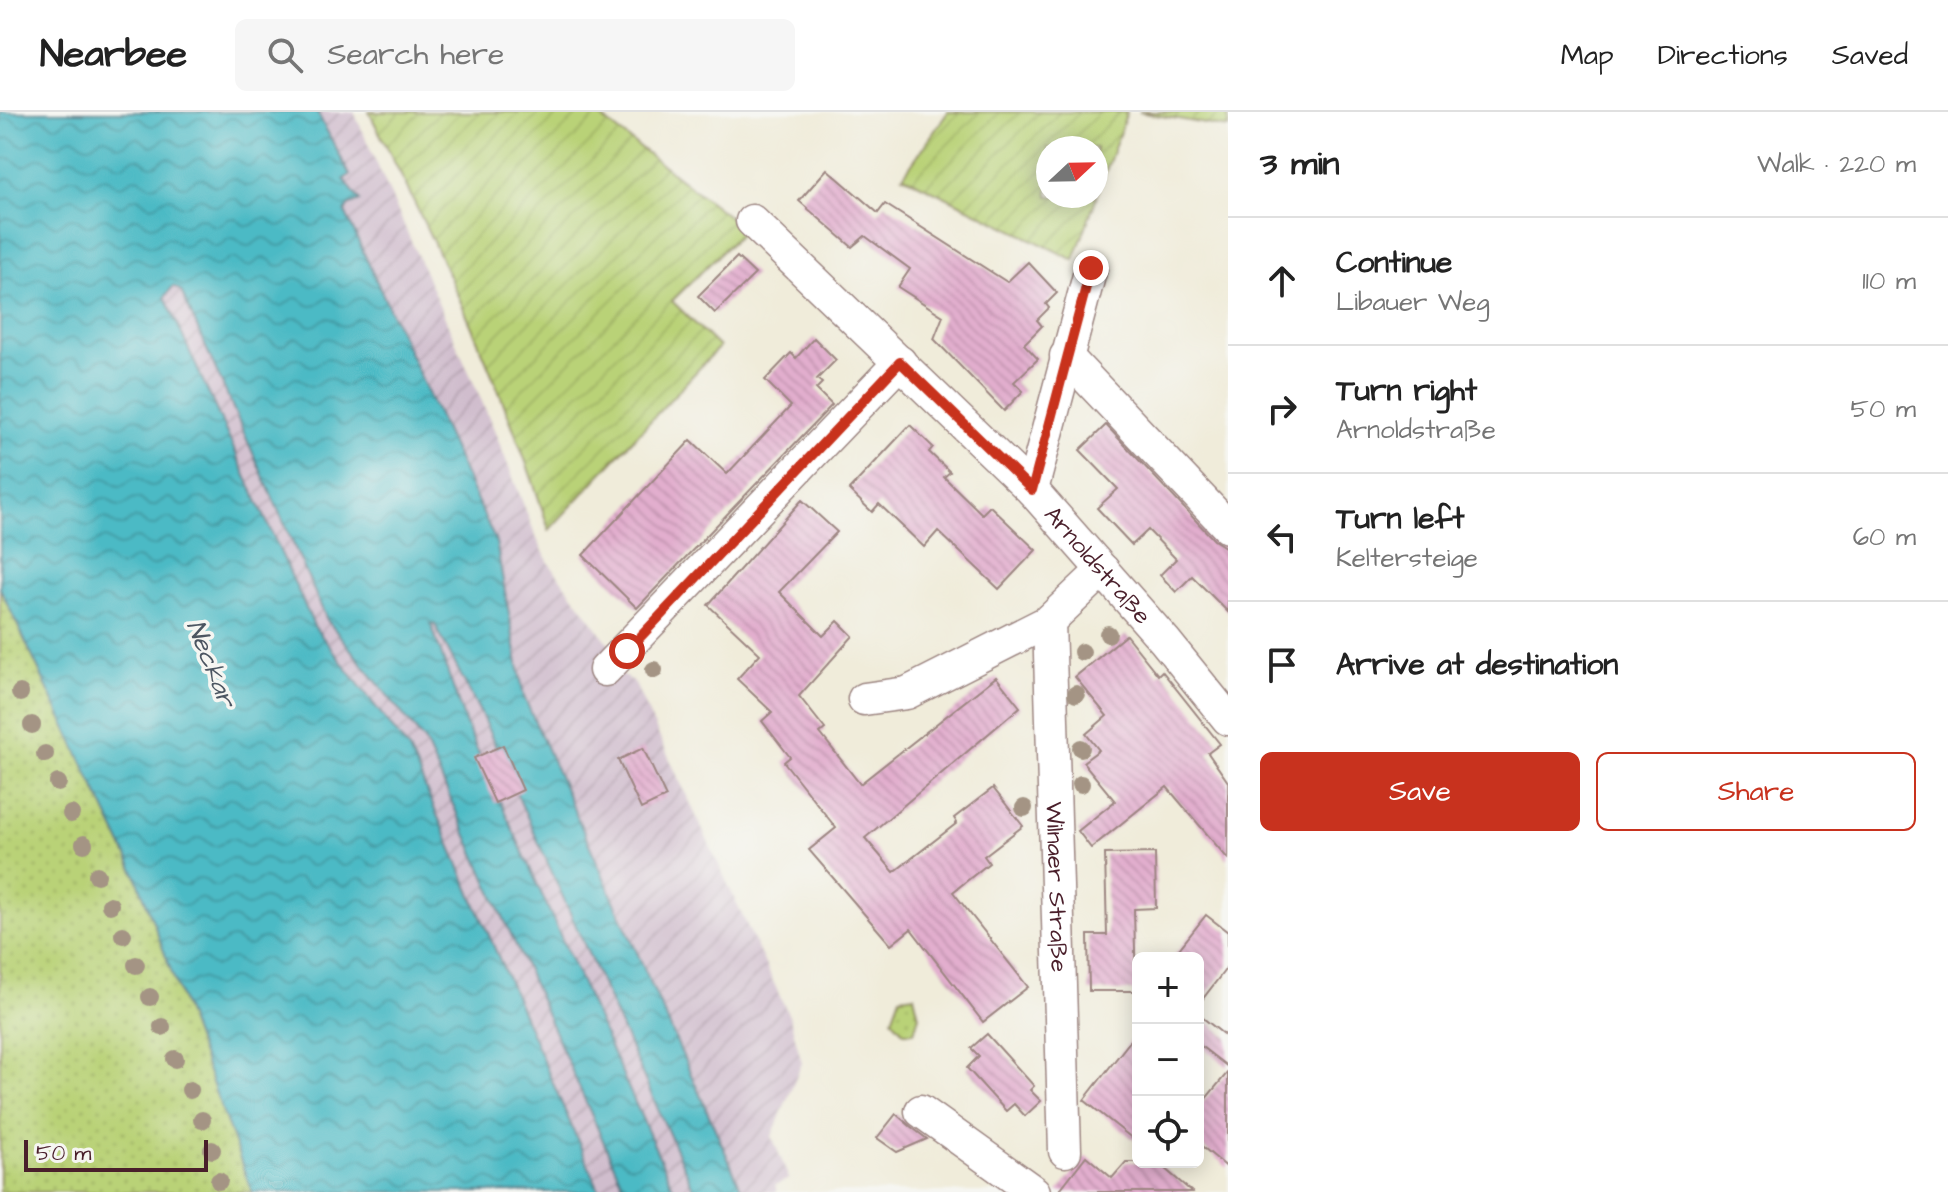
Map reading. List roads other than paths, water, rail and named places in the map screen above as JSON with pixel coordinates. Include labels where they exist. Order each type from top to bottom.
[{"type":"street","name":"Arnoldstraße","points":[[752,221],[1032,490],[1228,719]]},
{"type":"street","points":[[1032,490],[1091,268]]},
{"type":"street","points":[[1066,356],[1228,527]]},
{"type":"street","points":[[605,670],[627,651],[900,362]]},
{"type":"street","points":[[864,699],[907,693],[1049,621],[1103,570]]},
{"type":"street","name":"Wilnaer Straße","points":[[1049,621],[1065,1151]]},
{"type":"street","points":[[921,1111],[1034,1192]]},
{"type":"water","name":"Neckar","points":[[0,112],[317,112],[350,175],[344,179],[360,201],[348,206],[345,212],[496,542],[524,697],[743,1192],[695,1192],[482,716],[435,625],[431,624],[466,725],[675,1192],[626,1192],[425,742],[327,620],[181,291],[173,286],[165,297],[314,626],[409,750],[600,1192],[252,1192],[136,875],[0,588]]}]
